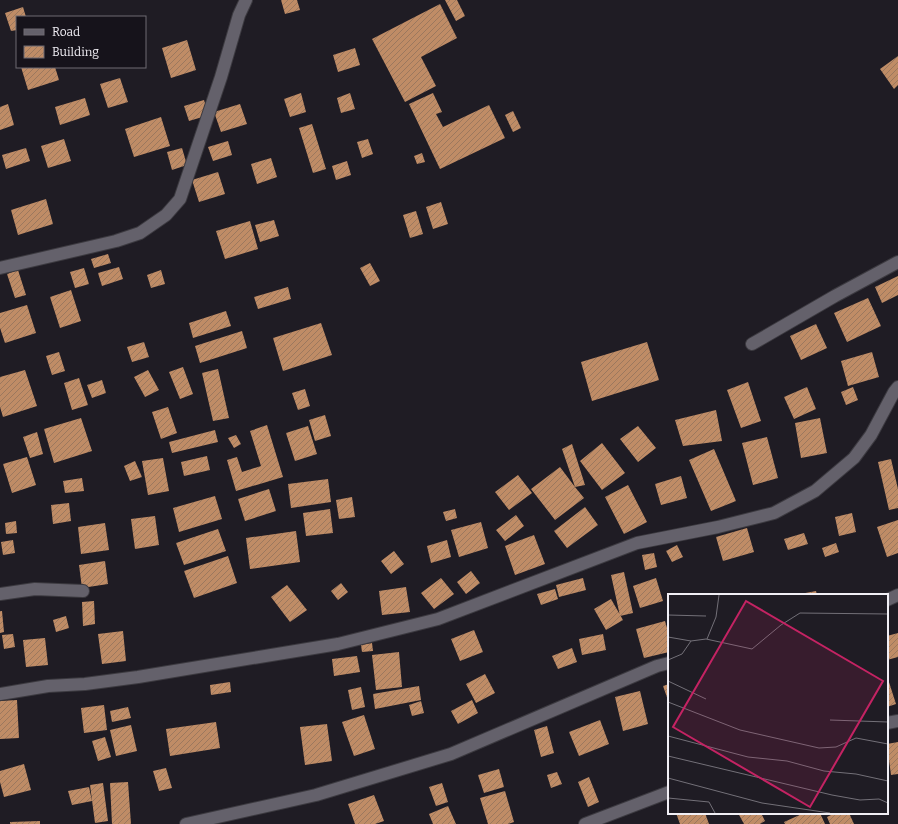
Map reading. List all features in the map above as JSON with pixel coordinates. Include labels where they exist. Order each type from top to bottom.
[{"type":"street","points":[[0,268],[116,241],[140,233],[166,215],[180,198],[221,77],[239,15],[246,0]]},
{"type":"street","points":[[752,344],[835,296],[898,262]]},
{"type":"street","points":[[0,694],[48,686],[85,684],[338,644],[438,619],[637,543],[718,527],[774,513],[815,491],[854,458],[871,435],[898,386]]},
{"type":"street","points":[[0,594],[36,590],[83,590]]},
{"type":"street","points":[[888,600],[898,595]]},
{"type":"street","points":[[186,824],[316,795],[451,754],[578,699],[657,666],[668,663]]},
{"type":"street","points":[[888,723],[898,721]]},
{"type":"street","points":[[585,824],[668,792]]},
{"type":"building","points":[[281,0],[297,0],[300,10],[285,14]]},
{"type":"building","points":[[445,0],[457,0],[465,16],[456,21]]},
{"type":"building","points":[[440,4],[457,38],[421,57],[436,86],[405,102],[372,39]]},
{"type":"building","points":[[23,7],[26,16],[16,16],[16,30],[11,31],[5,13]]},
{"type":"building","points":[[187,40],[196,70],[171,78],[162,48]]},
{"type":"building","points":[[355,48],[360,65],[338,72],[333,55]]},
{"type":"building","points":[[898,56],[898,85],[894,89],[880,69]]},
{"type":"building","points":[[21,68],[55,68],[59,80],[28,90]]},
{"type":"building","points":[[120,78],[128,102],[108,108],[100,84]]},
{"type":"building","points":[[301,93],[306,112],[290,117],[284,99]]},
{"type":"building","points":[[350,93],[355,109],[341,113],[337,98]]},
{"type":"building","points":[[433,93],[442,112],[436,114],[443,127],[489,105],[505,138],[440,169],[409,104]]},
{"type":"building","points":[[85,98],[90,115],[60,125],[55,107]]},
{"type":"building","points":[[204,100],[209,115],[189,121],[184,106]]},
{"type":"building","points":[[8,104],[14,125],[0,130],[0,107]]},
{"type":"building","points":[[240,104],[247,124],[221,132],[214,112]]},
{"type":"building","points":[[513,111],[521,128],[513,132],[505,115]]},
{"type":"building","points":[[161,117],[170,146],[134,157],[125,129]]},
{"type":"building","points":[[312,124],[326,169],[313,173],[299,128]]},
{"type":"building","points":[[64,139],[71,161],[48,168],[41,146]]},
{"type":"building","points":[[368,139],[373,154],[362,158],[357,142]]},
{"type":"building","points":[[228,141],[232,155],[213,161],[208,147]]},
{"type":"building","points":[[26,148],[30,161],[6,169],[2,155]]},
{"type":"building","points":[[182,148],[187,165],[172,170],[167,152]]},
{"type":"building","points":[[422,153],[425,162],[417,164],[414,156]]},
{"type":"building","points":[[271,158],[277,177],[257,184],[251,164]]},
{"type":"building","points":[[347,161],[351,175],[336,180],[332,166]]},
{"type":"building","points":[[218,172],[225,194],[199,202],[192,180]]},
{"type":"building","points":[[46,199],[53,224],[18,235],[11,210]]},
{"type":"building","points":[[441,202],[448,224],[433,229],[426,207]]},
{"type":"building","points":[[416,211],[423,234],[410,238],[403,215]]},
{"type":"building","points":[[274,220],[279,236],[260,242],[255,225]]},
{"type":"building","points":[[250,221],[258,249],[225,259],[216,231]]},
{"type":"building","points":[[108,254],[111,263],[94,268],[91,259]]},
{"type":"building","points":[[370,263],[380,281],[370,286],[360,268]]},
{"type":"building","points":[[119,267],[123,279],[102,286],[98,273]]},
{"type":"building","points":[[84,268],[89,284],[75,288],[70,272]]},
{"type":"building","points":[[18,270],[26,295],[15,298],[7,274]]},
{"type":"building","points":[[161,270],[165,284],[151,288],[147,275]]},
{"type":"building","points":[[898,276],[898,295],[882,303],[875,287]]},
{"type":"building","points":[[288,287],[291,299],[258,309],[254,297]]},
{"type":"building","points":[[71,290],[81,321],[60,328],[50,297]]},
{"type":"building","points":[[868,298],[881,326],[847,342],[834,313]]},
{"type":"building","points":[[27,305],[36,333],[5,343],[0,328],[0,313]]},
{"type":"building","points":[[226,311],[231,326],[193,338],[189,323]]},
{"type":"building","points":[[321,323],[332,355],[283,371],[273,338]]},
{"type":"building","points":[[816,324],[827,348],[801,360],[790,336]]},
{"type":"building","points":[[242,331],[247,348],[200,363],[195,346]]},
{"type":"building","points":[[144,342],[149,357],[132,362],[127,347]]},
{"type":"building","points":[[647,342],[659,380],[592,401],[581,362]]},
{"type":"building","points":[[59,352],[65,371],[52,375],[46,356]]},
{"type":"building","points":[[872,352],[879,377],[848,386],[841,361]]},
{"type":"building","points":[[183,367],[193,394],[180,399],[169,372]]},
{"type":"building","points":[[218,369],[229,418],[213,421],[202,373]]},
{"type":"building","points":[[25,370],[37,406],[3,417],[0,407],[0,377]]},
{"type":"building","points":[[148,370],[159,390],[145,397],[134,377]]},
{"type":"building","points":[[79,378],[88,405],[72,410],[64,383]]},
{"type":"building","points":[[102,380],[106,393],[92,398],[87,385]]},
{"type":"building","points":[[748,382],[761,421],[741,428],[727,390]]},
{"type":"building","points":[[807,387],[816,409],[794,419],[784,397]]},
{"type":"building","points":[[853,387],[858,400],[846,405],[841,392]]},
{"type":"building","points":[[305,389],[310,406],[298,410],[292,393]]},
{"type":"building","points":[[168,407],[177,433],[161,439],[152,412]]},
{"type":"building","points":[[716,410],[722,441],[683,446],[675,420]]},
{"type":"building","points":[[325,415],[331,436],[315,441],[309,420]]},
{"type":"building","points":[[81,418],[92,451],[54,463],[44,429]]},
{"type":"building","points":[[820,418],[827,453],[801,458],[795,423]]},
{"type":"building","points":[[267,425],[283,477],[236,491],[227,460],[237,457],[242,472],[261,466],[250,431]]},
{"type":"building","points":[[308,426],[317,454],[295,461],[286,433]]},
{"type":"building","points":[[638,426],[656,448],[638,462],[620,439]]},
{"type":"building","points":[[215,430],[218,442],[172,453],[169,442]]},
{"type":"building","points":[[37,432],[43,454],[30,458],[23,437]]},
{"type":"building","points":[[236,435],[241,444],[234,448],[228,438]]},
{"type":"building","points":[[767,437],[778,478],[753,485],[742,443]]},
{"type":"building","points":[[602,443],[625,473],[602,490],[580,461]]},
{"type":"building","points":[[572,444],[585,485],[575,487],[562,449]]},
{"type":"building","points":[[714,449],[736,501],[711,511],[689,460]]},
{"type":"building","points":[[207,456],[210,470],[184,476],[181,462]]},
{"type":"building","points":[[27,457],[36,485],[12,493],[3,464]]},
{"type":"building","points":[[163,458],[169,491],[148,495],[142,461]]},
{"type":"building","points":[[891,459],[898,489],[898,508],[889,510],[878,462]]},
{"type":"building","points":[[135,461],[142,477],[130,481],[124,466]]},
{"type":"building","points":[[560,467],[584,498],[555,520],[531,489]]},
{"type":"building","points":[[518,475],[532,493],[509,510],[495,492]]},
{"type":"building","points":[[681,476],[687,498],[661,505],[655,484]]},
{"type":"building","points":[[82,478],[84,491],[65,493],[63,481]]},
{"type":"building","points":[[328,479],[331,502],[291,508],[288,484]]},
{"type":"building","points":[[628,485],[647,522],[624,534],[605,497]]},
{"type":"building","points":[[269,489],[276,511],[245,521],[238,499]]},
{"type":"building","points":[[215,496],[222,519],[179,532],[173,508]]},
{"type":"building","points":[[352,497],[355,517],[339,519],[336,500]]},
{"type":"building","points":[[69,503],[71,521],[53,524],[51,505]]},
{"type":"building","points":[[585,507],[598,525],[567,548],[554,531]]},
{"type":"building","points":[[330,509],[333,533],[306,536],[303,513]]},
{"type":"building","points":[[455,509],[457,518],[446,521],[443,512]]},
{"type":"building","points":[[852,513],[856,532],[839,536],[835,517]]},
{"type":"building","points":[[516,515],[524,526],[505,541],[496,530]]},
{"type":"building","points":[[155,516],[159,545],[135,549],[131,519]]},
{"type":"building","points":[[898,520],[898,553],[887,557],[877,527]]},
{"type":"building","points":[[16,521],[17,533],[6,534],[5,523]]},
{"type":"building","points":[[481,522],[488,548],[459,557],[451,530]]},
{"type":"building","points":[[105,523],[109,550],[81,554],[78,527]]},
{"type":"building","points":[[747,528],[754,552],[723,561],[716,537]]},
{"type":"building","points":[[218,529],[226,551],[184,565],[176,543]]},
{"type":"building","points":[[296,531],[300,562],[250,569],[246,538]]},
{"type":"building","points":[[804,533],[808,544],[788,550],[784,539]]},
{"type":"building","points":[[534,535],[545,564],[515,575],[505,546]]},
{"type":"building","points":[[13,540],[15,553],[3,555],[1,542]]},
{"type":"building","points":[[447,540],[451,557],[431,563],[427,546]]},
{"type":"building","points":[[836,543],[839,552],[825,557],[822,548]]},
{"type":"building","points":[[677,545],[683,557],[672,562],[666,551]]},
{"type":"building","points":[[394,551],[404,564],[391,574],[381,561]]},
{"type":"building","points":[[654,553],[657,567],[645,570],[642,555]]},
{"type":"building","points":[[228,556],[237,583],[194,598],[184,571]]},
{"type":"building","points":[[105,561],[108,584],[82,588],[79,565]]},
{"type":"building","points":[[471,571],[480,583],[466,594],[457,582]]},
{"type":"building","points":[[624,572],[633,613],[620,616],[611,575]]},
{"type":"building","points":[[441,578],[454,594],[434,609],[421,593]]},
{"type":"building","points":[[583,578],[586,590],[559,597],[556,585]]},
{"type":"building","points":[[656,578],[663,601],[640,608],[633,586]]},
{"type":"building","points":[[341,583],[348,592],[338,600],[331,591]]},
{"type":"building","points":[[287,585],[307,610],[290,622],[271,597]]},
{"type":"building","points":[[406,587],[410,612],[382,615],[379,591]]},
{"type":"building","points":[[555,589],[558,599],[541,605],[537,594]]},
{"type":"building","points":[[816,591],[817,594],[800,594]]},
{"type":"building","points":[[611,599],[623,620],[606,630],[594,609]]},
{"type":"building","points":[[94,601],[95,624],[83,626],[82,602]]},
{"type":"building","points":[[0,611],[2,611],[4,632],[0,633]]},
{"type":"building","points":[[66,616],[69,628],[56,632],[53,620]]},
{"type":"building","points":[[665,621],[668,632],[668,652],[644,658],[636,629]]},
{"type":"building","points":[[474,630],[483,652],[460,661],[451,639]]},
{"type":"building","points":[[123,631],[126,661],[102,664],[98,634]]},
{"type":"building","points":[[898,633],[898,657],[888,660],[888,636]]},
{"type":"building","points":[[13,634],[15,647],[4,649],[2,635]]},
{"type":"building","points":[[603,634],[606,650],[582,655],[579,639]]},
{"type":"building","points":[[45,638],[48,665],[26,667],[23,640]]},
{"type":"building","points":[[372,643],[373,651],[362,652],[361,645]]},
{"type":"building","points":[[572,648],[577,662],[558,669],[552,656]]},
{"type":"building","points":[[399,652],[402,687],[376,690],[372,655]]},
{"type":"building","points":[[357,656],[360,672],[334,676],[332,659]]},
{"type":"building","points":[[485,674],[495,693],[476,703],[466,684]]},
{"type":"building","points":[[888,679],[896,704],[888,707]]},
{"type":"building","points":[[230,682],[231,692],[211,695],[210,685]]},
{"type":"building","points":[[668,684],[668,700],[663,686]]},
{"type":"building","points":[[419,686],[421,700],[375,709],[373,694]]},
{"type":"building","points":[[361,687],[365,707],[352,710],[348,690]]},
{"type":"building","points":[[640,691],[648,724],[623,731],[615,697]]},
{"type":"building","points":[[17,700],[19,738],[0,739],[0,701]]},
{"type":"building","points":[[472,700],[478,713],[458,724],[451,711]]},
{"type":"building","points":[[421,701],[424,713],[412,716],[409,705]]},
{"type":"building","points":[[104,705],[107,730],[84,733],[81,708]]},
{"type":"building","points":[[128,707],[131,718],[112,722],[110,711]]},
{"type":"building","points":[[364,715],[375,749],[354,756],[342,722]]},
{"type":"building","points":[[600,720],[609,744],[579,756],[569,732]]},
{"type":"building","points":[[216,722],[220,748],[170,756],[166,729]]},
{"type":"building","points":[[327,724],[332,761],[305,765],[300,727]]},
{"type":"building","points":[[131,725],[137,751],[116,756],[110,730]]},
{"type":"building","points":[[547,726],[554,753],[541,757],[534,730]]},
{"type":"building","points":[[105,737],[111,757],[98,761],[92,741]]},
{"type":"building","points":[[898,742],[898,774],[891,775],[888,744]]},
{"type":"building","points":[[24,764],[31,790],[4,797],[0,782],[0,771]]},
{"type":"building","points":[[166,768],[172,788],[159,791],[153,771]]},
{"type":"building","points":[[499,769],[504,787],[484,793],[478,775]]},
{"type":"building","points":[[557,772],[562,784],[551,788],[547,775]]},
{"type":"building","points":[[589,777],[599,802],[588,807],[578,782]]},
{"type":"building","points":[[128,782],[131,824],[112,824],[110,783]]},
{"type":"building","points":[[103,783],[108,821],[95,823],[90,785]]},
{"type":"building","points":[[442,783],[448,802],[436,806],[429,787]]},
{"type":"building","points":[[89,787],[92,801],[72,805],[68,791]]},
{"type":"building","points":[[505,791],[514,822],[508,824],[488,824],[480,798]]},
{"type":"building","points":[[374,795],[384,821],[375,824],[355,824],[348,804]]},
{"type":"building","points":[[448,806],[456,824],[433,824],[429,814]]},
{"type":"building","points":[[676,814],[705,814],[709,824],[680,824]]},
{"type":"building","points":[[739,814],[762,814],[765,821],[760,824],[744,824]]},
{"type":"building","points":[[802,814],[820,814],[825,824],[785,824],[784,822]]},
{"type":"building","points":[[833,814],[849,814],[854,824],[830,824],[827,817]]},
{"type":"building","points":[[40,821],[40,824],[10,824],[10,822]]}]
